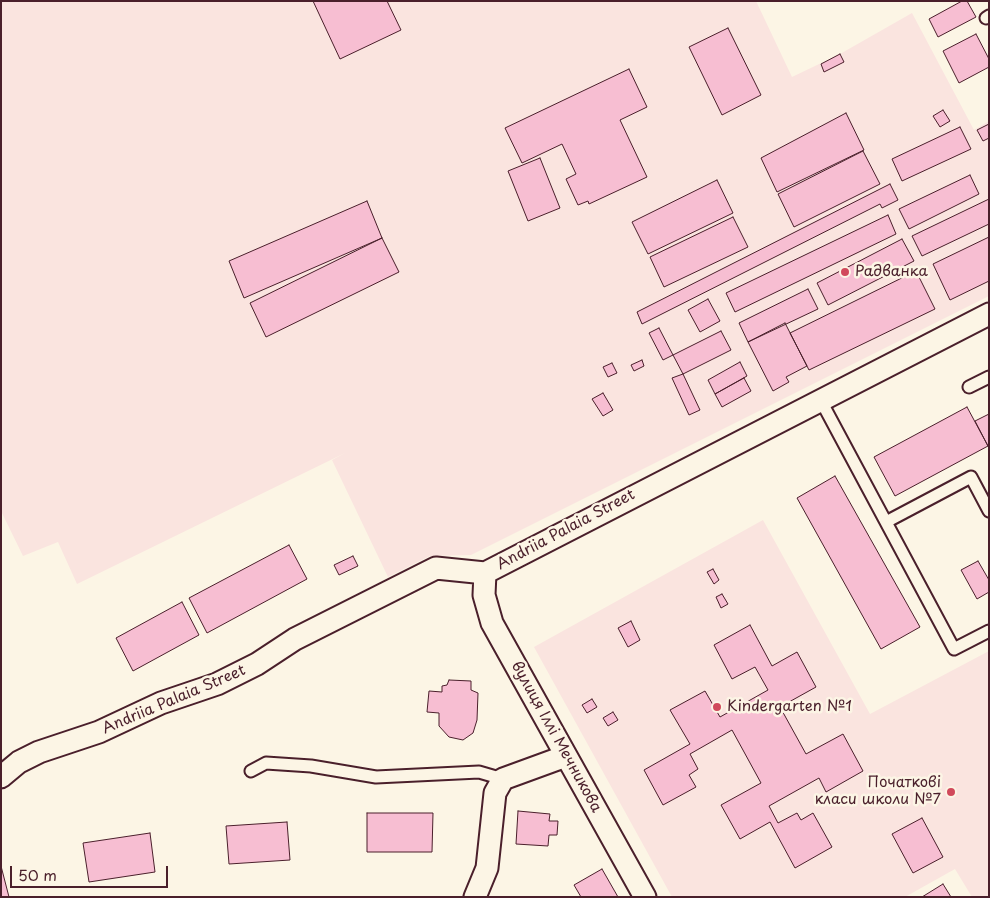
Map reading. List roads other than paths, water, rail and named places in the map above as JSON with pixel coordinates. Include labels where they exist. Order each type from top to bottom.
[{"type":"street","name":"Andriia Palaia Street","points":[[1,777],[19,762],[39,752],[99,732],[161,703],[217,684],[257,664],[295,639],[436,568],[485,573],[989,314]]},
{"type":"street","name":"вулиця Іллі Мечникова","points":[[485,573],[484,594],[492,623],[645,897]]},
{"type":"street","points":[[475,897],[487,868],[494,826],[495,793],[502,779],[566,756]]},
{"type":"lane","points":[[969,387],[989,376]]},
{"type":"lane","points":[[820,400],[954,649],[989,630]]},
{"type":"lane","points":[[886,522],[971,477],[989,511]]},
{"type":"lane","points":[[251,771],[266,763],[311,766],[376,777],[479,772],[502,779]]},
{"type":"place","name":"Радванка","points":[[845,272]]},
{"type":"place","name":"Kindergarten №1","points":[[717,707]]},
{"type":"place","name":"Початкові класи школи №7","points":[[951,792]]}]
